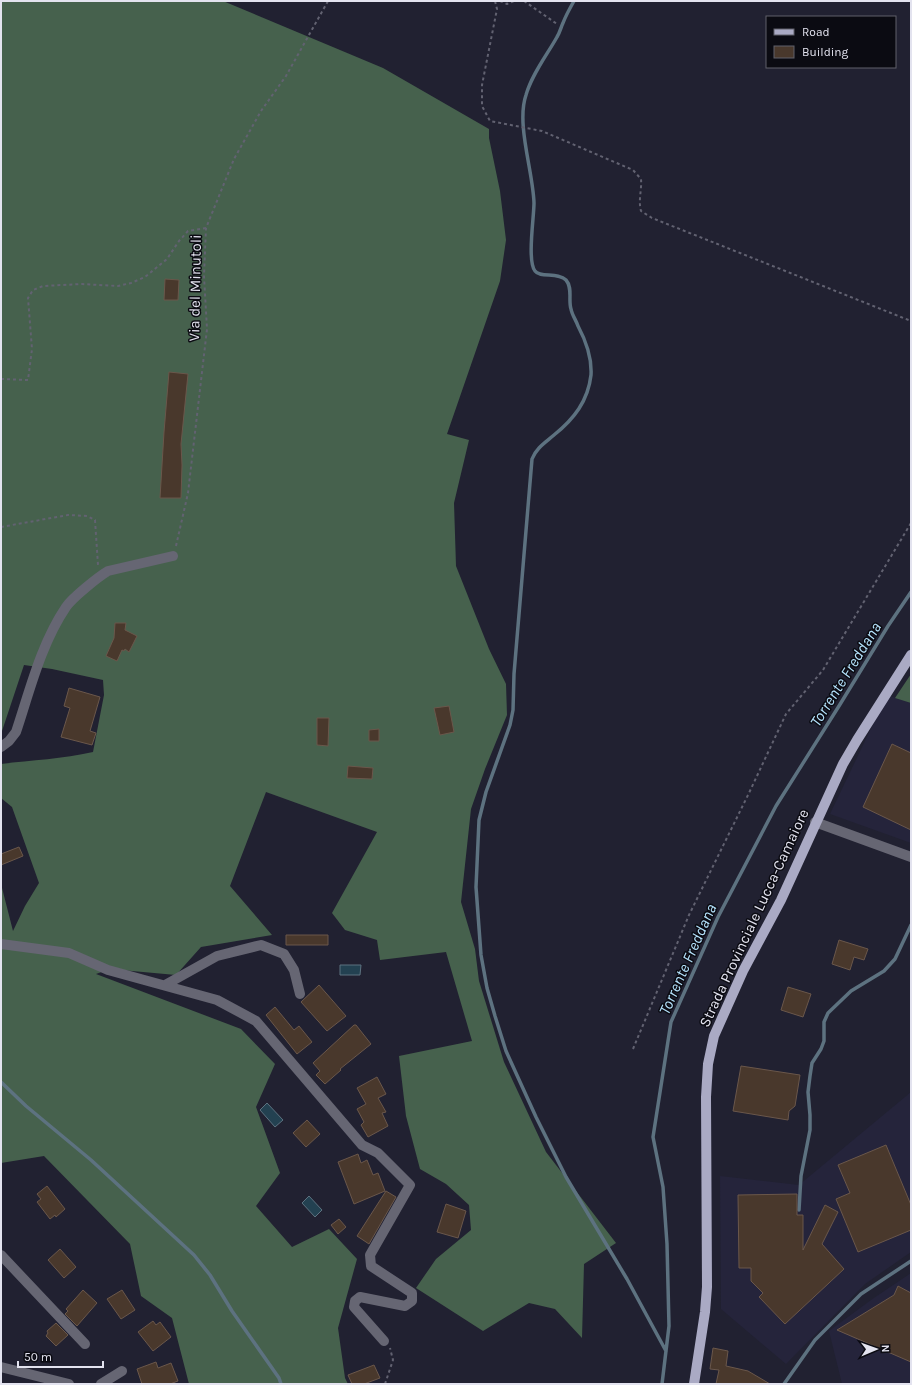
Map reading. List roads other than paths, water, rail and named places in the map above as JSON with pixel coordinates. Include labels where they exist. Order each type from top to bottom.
[{"type":"main road","name":"Strada Provinciale Lucca-Camaiore","points":[[694,1384],[705,1312],[707,1287],[706,1097],[708,1064],[714,1036],[743,971],[781,900],[843,764],[911,655]]},
{"type":"street","points":[[1,747],[9,741],[16,732],[45,644],[67,606],[99,576],[108,571],[173,556]]},
{"type":"street","points":[[816,822],[911,857]]},
{"type":"street","points":[[1,944],[69,953],[108,970],[217,1000],[256,1021],[362,1145],[378,1153],[410,1185],[370,1255],[371,1266],[412,1293],[412,1301],[405,1306],[360,1297],[355,1301],[354,1307],[384,1340]]},
{"type":"street","points":[[165,986],[217,956],[261,945],[284,954],[294,970],[300,994]]},
{"type":"street","points":[[1,1255],[85,1344]]},
{"type":"street","points":[[1,1367],[69,1384]]},
{"type":"street","points":[[102,1384],[122,1371]]},
{"type":"water","points":[[340,965],[361,965],[360,975],[340,975]]},
{"type":"water","points":[[267,1103],[283,1120],[275,1127],[260,1110]]},
{"type":"water","points":[[309,1196],[322,1210],[315,1217],[302,1203]]},
{"type":"waterway","points":[[574,1],[565,17],[558,35],[529,87],[523,107],[523,120],[534,203],[531,249],[533,266],[537,273],[558,276],[566,280],[568,283],[570,290],[570,305],[588,350],[591,362],[591,375],[587,393],[579,409],[568,423],[539,448],[532,459],[514,674],[513,710],[510,725],[486,792],[479,820],[476,887],[481,955],[487,988],[506,1051],[536,1117],[566,1177],[627,1279],[666,1351]]},
{"type":"waterway","name":"Torrente Freddana","points":[[662,1384],[669,1326],[667,1244],[663,1187],[653,1137],[671,1022],[718,917],[776,806],[888,626],[911,592]]},
{"type":"waterway","points":[[799,1210],[801,1176],[810,1130],[808,1092],[810,1076],[812,1063],[824,1041],[824,1022],[828,1013],[851,991],[884,971],[895,959],[911,925]]},
{"type":"waterway","points":[[1,1082],[26,1106],[91,1160],[194,1255],[210,1275],[232,1311],[279,1378],[281,1384]]},
{"type":"waterway","points":[[784,1384],[815,1340],[861,1294],[911,1261]]}]
